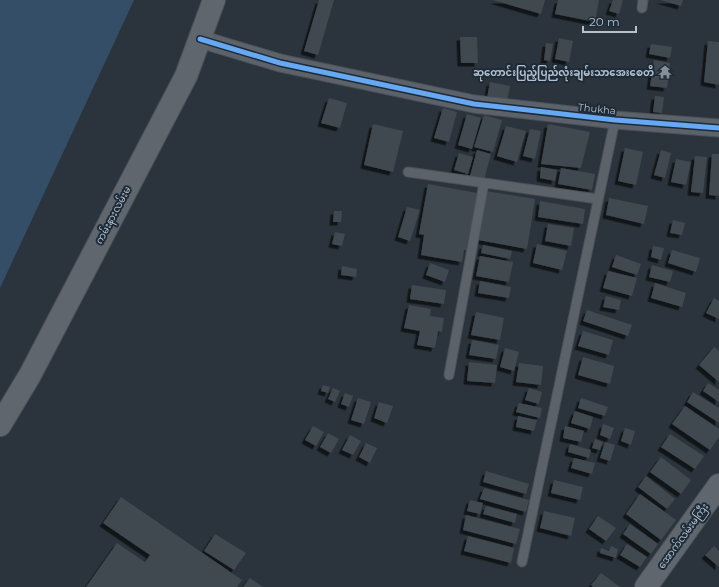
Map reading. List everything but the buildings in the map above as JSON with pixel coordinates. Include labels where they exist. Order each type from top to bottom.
[{"type":"main road","name":"ကမ်းနားလမ်းမ","points":[[0,425],[30,375],[186,76],[214,0]]},
{"type":"main road","name":"အောက်လမ်းမကြီး","points":[[646,587],[719,485]]},
{"type":"street","name":"Thukha","points":[[200,39],[280,63],[474,104],[615,120],[719,128]]},
{"type":"lane","points":[[522,562],[615,120]]},
{"type":"lane","points":[[408,172],[598,199]]},
{"type":"lane","points":[[449,374],[484,183]]},
{"type":"water","points":[[0,0],[134,0],[0,288]]},
{"type":"cycle path","points":[[200,39],[280,63],[474,104],[615,120],[719,128]]},
{"type":"place","name":"ဆုတောင်းပြည့်ပြည်လုံးချမ်းသာအေးစေတီ","points":[[665,72]]}]
